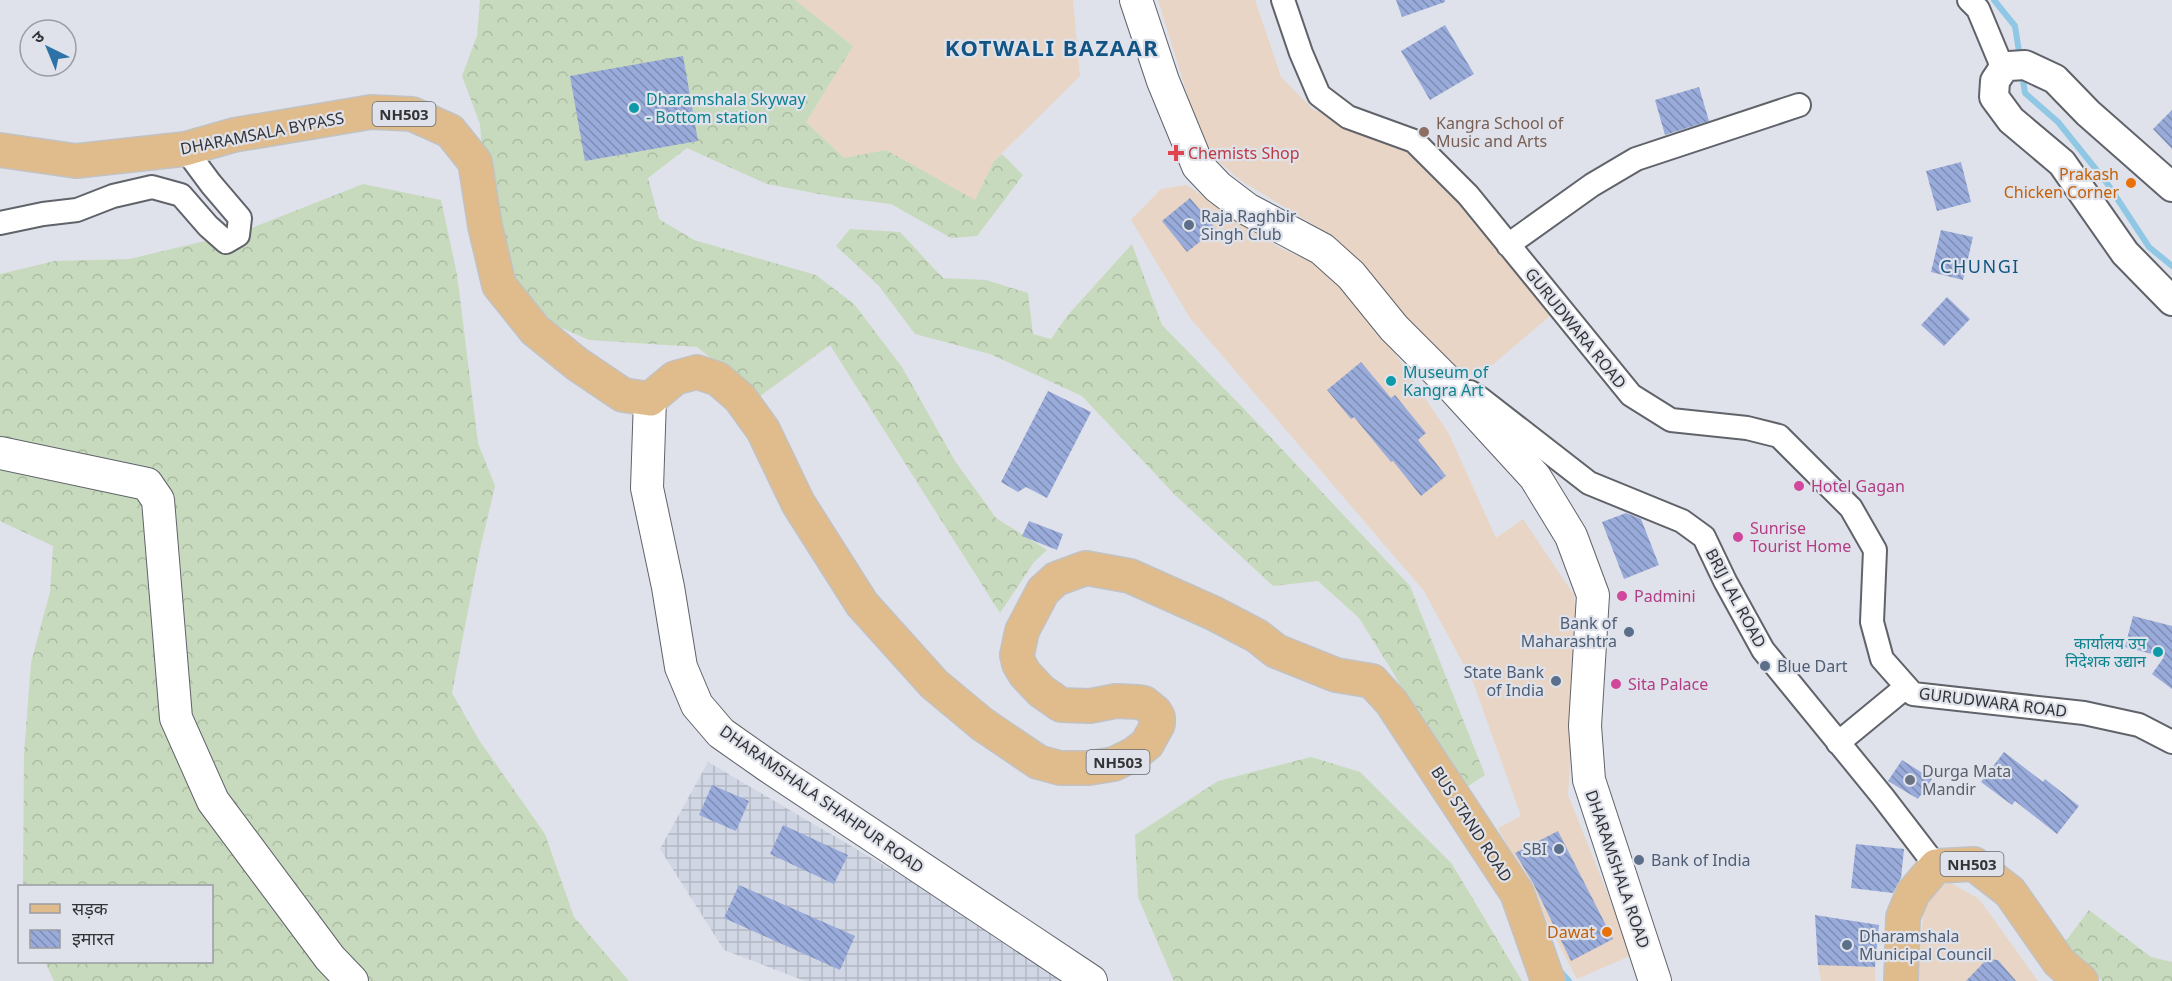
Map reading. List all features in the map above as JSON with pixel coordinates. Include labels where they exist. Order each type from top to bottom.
[{"type":"main road","name":"DHARAMSHALA ROAD","points":[[1136,0],[1163,81],[1198,166],[1218,187],[1247,209],[1322,249],[1351,275],[1394,328],[1448,382],[1535,477],[1571,536],[1593,595],[1586,726],[1588,780],[1655,981]]},
{"type":"main road","name":"DHARAMSALA BYPASS","points":[[0,150],[76,161],[185,149],[234,135],[371,112],[412,114],[450,130],[475,162],[485,226],[499,285],[535,330],[577,364],[623,395],[650,399]]},
{"type":"main road","name":"BUS STAND ROAD","points":[[650,399],[675,378],[697,372],[718,379],[740,398],[763,430],[798,503],[862,604],[934,684],[982,724],[1038,762],[1070,768],[1114,764],[1134,754],[1147,744],[1158,724],[1155,712],[1149,706],[1138,702],[1116,702],[1090,706],[1061,705],[1041,691],[1019,664],[1017,655],[1022,631],[1043,591],[1056,579],[1086,568],[1130,576],[1213,613],[1257,636],[1276,651],[1336,675],[1372,681],[1392,702],[1517,892],[1548,981]]},
{"type":"main road","name":"DHARAMSHALA SHAHPUR ROAD","points":[[650,399],[647,488],[668,587],[681,667],[697,705],[721,733],[749,753],[1091,981]]},
{"type":"main road","points":[[0,453],[147,484],[158,500],[176,718],[213,801],[330,958],[351,981]]},
{"type":"main road","name":"NH503","points":[[1901,981],[1904,917],[1913,893],[1936,866],[1974,864],[2010,892],[2059,962],[2080,981]]},
{"type":"street","name":"GURUDWARA ROAD","points":[[1283,0],[1301,53],[1319,95],[1348,117],[1414,141],[1468,195],[1631,395],[1671,420],[1747,429],[1779,436],[1851,508],[1875,550],[1872,622],[1882,659],[1913,694],[2084,713],[2139,724],[2172,742]]},
{"type":"street","points":[[1969,0],[1978,9],[2012,67],[2055,79],[2088,113],[2172,187]]},
{"type":"street","points":[[2012,67],[1995,81],[1994,97],[2011,120],[2061,163],[2125,254],[2172,301]]},
{"type":"street","points":[[1508,245],[1592,185],[1636,159],[1799,105]]},
{"type":"street","points":[[0,223],[42,214],[77,210],[113,196],[152,187],[180,195],[226,242],[238,235],[240,218],[185,149]]},
{"type":"street","name":"BRIJ LAL ROAD","points":[[1448,382],[1477,396],[1589,483],[1682,521],[1704,537],[1763,650],[1936,866]]},
{"type":"street","points":[[1838,743],[1906,687]]},
{"type":"shaded area","points":[[795,0],[1073,0],[1080,76],[994,161],[975,201],[886,150],[844,158],[806,122],[853,46]]},
{"type":"shaded area","points":[[1158,0],[1255,0],[1281,77],[1314,110],[1391,138],[1431,164],[1551,315],[1477,378],[1443,360],[1327,233],[1240,180],[1204,149]]},
{"type":"shaded area","points":[[1187,185],[1231,216],[1234,213],[1278,247],[1327,269],[1354,292],[1449,434],[1496,538],[1523,519],[1574,595],[1578,644],[1568,795],[1632,955],[1577,979],[1498,828],[1521,816],[1473,682],[1424,591],[1190,318],[1131,220],[1161,189]]},
{"type":"shaded area","points":[[708,762],[1069,974],[1066,981],[805,981],[724,950],[660,849]]},
{"type":"shaded area","points":[[1949,882],[1979,899],[2038,981],[1915,981],[1926,897]]},
{"type":"shaded area","points":[[1818,965],[1875,967],[1875,981],[1821,981]]},
{"type":"green space","points":[[480,0],[795,0],[853,46],[806,122],[844,158],[886,150],[975,200],[994,161],[1002,154],[1023,175],[977,236],[951,238],[891,204],[835,197],[767,184],[687,148],[648,178],[659,219],[694,240],[816,275],[854,304],[902,367],[955,461],[996,518],[1047,550],[1034,562],[1000,613],[830,345],[759,397],[697,347],[589,340],[523,311],[490,258],[480,124],[462,76],[477,36]]},
{"type":"green space","points":[[363,184],[441,200],[457,274],[478,443],[495,486],[480,549],[452,693],[479,740],[545,834],[574,917],[629,981],[54,981],[45,963],[213,963],[213,885],[23,885],[24,754],[31,663],[50,592],[53,546],[0,521],[0,274],[55,261],[129,259],[239,233]]},
{"type":"green space","points":[[850,229],[900,232],[943,278],[986,280],[1028,293],[1033,334],[1051,339],[1067,316],[1132,244],[1162,325],[1410,586],[1485,775],[1458,793],[1394,674],[1359,618],[1318,581],[1273,586],[1175,495],[1082,396],[990,354],[915,334],[879,286],[836,246]]},
{"type":"green space","points":[[1311,757],[1360,772],[1452,864],[1522,981],[1174,981],[1138,897],[1135,835],[1218,781]]},
{"type":"green space","points":[[2089,910],[2151,957],[2172,962],[2172,981],[2102,981],[2063,945]]},
{"type":"building","points":[[1396,0],[1445,0],[1445,2],[1402,17]]},
{"type":"building","points":[[1445,25],[1474,74],[1430,100],[1401,51]]},
{"type":"building","name":"Dharamshala Skyway - Bottom station","points":[[683,56],[698,141],[585,161],[570,76]]},
{"type":"building","points":[[1699,87],[1709,121],[1665,135],[1655,100]]},
{"type":"building","points":[[2172,110],[2172,149],[2153,129]]},
{"type":"building","points":[[1961,162],[1971,202],[1937,211],[1926,171]]},
{"type":"building","name":"Raja Raghbir Singh Club","points":[[1190,198],[1216,229],[1187,252],[1162,221]]},
{"type":"building","points":[[1941,230],[1973,237],[1963,280],[1931,272]]},
{"type":"building","points":[[1947,297],[1970,319],[1944,346],[1921,325]]},
{"type":"building","points":[[1361,362],[1391,398],[1395,395],[1426,433],[1418,440],[1446,476],[1421,496],[1354,417],[1351,419],[1327,390]]},
{"type":"building","points":[[1048,391],[1091,412],[1047,498],[1026,487],[1018,492],[1001,482]]},
{"type":"building","points":[[1626,513],[1641,519],[1659,565],[1624,579],[1602,522]]},
{"type":"building","points":[[1029,521],[1063,534],[1057,550],[1022,536]]},
{"type":"building","name":"कार्यालय उप निदेशक उद्यान","points":[[2133,616],[2172,626],[2172,689],[2152,674],[2164,657],[2125,647]]},
{"type":"building","points":[[2004,752],[2043,782],[2045,779],[2079,806],[2057,834],[2015,801],[2012,805],[1981,782]]},
{"type":"building","name":"Durga Mata Mandir","points":[[1902,760],[1932,779],[1918,799],[1888,781]]},
{"type":"building","points":[[712,785],[749,801],[736,831],[699,815]]},
{"type":"building","points":[[783,825],[848,855],[834,884],[770,854]]},
{"type":"building","points":[[1558,831],[1613,939],[1571,961],[1533,883],[1515,853]]},
{"type":"building","points":[[1856,844],[1904,849],[1901,878],[1893,893],[1851,888]]},
{"type":"building","points":[[739,885],[855,936],[840,970],[724,918]]},
{"type":"building","name":"Dharamshala Municipal Council","points":[[1815,915],[1879,925],[1875,967],[1818,965]]},
{"type":"building","points":[[1987,959],[1998,960],[2016,981],[1966,981]]},
{"type":"waterway","points":[[1994,0],[2015,26],[2020,58]]},
{"type":"waterway","points":[[2022,74],[2025,93],[2058,122],[2107,183],[2149,247],[2172,266]]},
{"type":"waterway","points":[[1559,970],[1569,981]]},
{"type":"place","name":"Dharamshala Skyway - Bottom station","points":[[634,108]]},
{"type":"place","name":"Kangra School of Music and Arts","points":[[1424,132]]},
{"type":"place","name":"Chemists Shop","points":[[1176,153]]},
{"type":"place","name":"Prakash Chicken Corner","points":[[2131,183]]},
{"type":"place","name":"Raja Raghbir Singh Club","points":[[1189,225]]},
{"type":"place","name":"Museum of Kangra Art","points":[[1391,381]]},
{"type":"place","name":"Hotel Gagan","points":[[1799,486]]},
{"type":"place","name":"Sunrise Tourist Home","points":[[1738,537]]},
{"type":"place","name":"Padmini","points":[[1622,596]]},
{"type":"place","name":"Bank of Maharashtra","points":[[1629,632]]},
{"type":"place","name":"कार्यालय उप निदेशक उद्यान","points":[[2158,652]]},
{"type":"place","name":"Blue Dart","points":[[1765,666]]},
{"type":"place","name":"State Bank of India","points":[[1556,681]]},
{"type":"place","name":"Sita Palace","points":[[1616,684]]},
{"type":"place","name":"Durga Mata Mandir","points":[[1910,780]]},
{"type":"place","name":"SBI","points":[[1559,849]]},
{"type":"place","name":"Bank of India","points":[[1639,860]]},
{"type":"place","name":"Dawat","points":[[1607,932]]},
{"type":"place","name":"Dharamshala Municipal Council","points":[[1847,945]]},
{"type":"district","name":"KOTWALI BAZAAR","points":[[1052,47]]},
{"type":"district","name":"CHUNGI","points":[[1980,266]]}]
